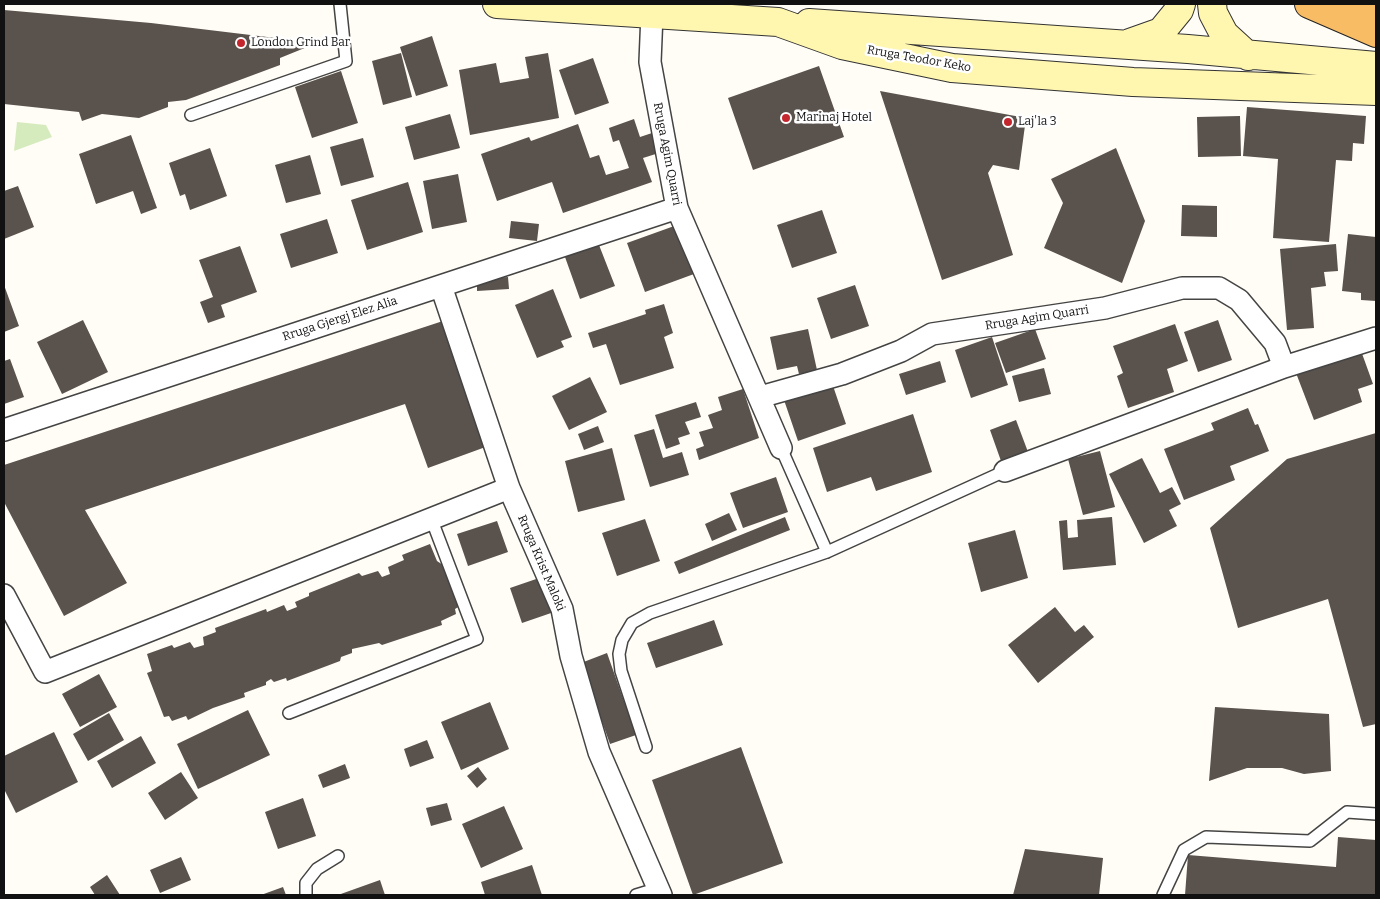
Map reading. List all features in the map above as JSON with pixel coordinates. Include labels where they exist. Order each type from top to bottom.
[{"type":"highway","points":[[1309,4],[1376,33]]},
{"type":"highway","points":[[1328,4],[1376,8]]},
{"type":"main road","name":"Rruga Teodor Keko","points":[[497,4],[778,22],[842,45],[952,68],[1133,82],[1376,91]]},
{"type":"main road","points":[[1122,45],[1161,32],[1179,10],[1181,4]]},
{"type":"main road","points":[[1212,4],[1213,13],[1224,34],[1248,56]]},
{"type":"main road","points":[[778,22],[1122,45],[1376,66]]},
{"type":"street","name":"Rruga Agim Quarri","points":[[652,14],[650,62],[677,208],[760,397],[780,448]]},
{"type":"street","name":"Rruga Gjergj Elez Alia","points":[[4,430],[677,208]]},
{"type":"street","name":"Rruga Krist Maloki","points":[[440,286],[509,488],[562,608],[571,656],[598,752],[660,891]]},
{"type":"street","name":"Rruga Agim Quarri","points":[[760,397],[842,374],[901,351],[932,334],[1104,308],[1182,288],[1219,288],[1239,300],[1275,343],[1284,367]]},
{"type":"street","points":[[1005,471],[1284,367],[1376,338]]},
{"type":"street","points":[[4,595],[45,672],[509,488]]},
{"type":"lane","points":[[191,115],[346,61],[340,4]]},
{"type":"lane","points":[[780,448],[827,552]]},
{"type":"lane","points":[[646,747],[620,671],[619,654],[622,640],[632,624],[650,613],[827,552],[1005,471]]},
{"type":"lane","points":[[289,713],[477,639],[431,518]]},
{"type":"lane","points":[[1163,895],[1184,850],[1206,837],[1310,841],[1347,812],[1376,814]]},
{"type":"lane","points":[[306,895],[306,883],[317,869],[338,856]]},
{"type":"lane","points":[[636,895],[660,891]]},
{"type":"green space","points":[[17,122],[46,125],[52,137],[14,151]]},
{"type":"building","points":[[4,10],[151,23],[317,43],[280,58],[280,65],[186,100],[168,102],[168,107],[139,118],[102,114],[82,121],[79,112],[4,104]]},
{"type":"building","points":[[432,36],[448,86],[416,96],[400,47]]},
{"type":"building","points":[[401,53],[412,97],[383,105],[372,61]]},
{"type":"building","points":[[548,53],[559,118],[470,135],[459,70],[496,63],[500,83],[529,78],[525,57]]},
{"type":"building","points":[[593,58],[609,103],[575,115],[559,70]]},
{"type":"building","name":"Marinaj Hotel","points":[[819,66],[844,137],[753,170],[728,98]]},
{"type":"building","points":[[341,71],[358,123],[312,138],[295,87]]},
{"type":"building","points":[[880,91],[1026,118],[1019,170],[993,165],[988,173],[1013,255],[942,280]]},
{"type":"building","points":[[1247,107],[1366,116],[1364,144],[1353,143],[1352,161],[1336,160],[1329,242],[1273,238],[1278,159],[1243,156]]},
{"type":"building","points":[[450,114],[460,148],[414,160],[405,127]]},
{"type":"building","points":[[1240,116],[1241,156],[1198,157],[1197,117]]},
{"type":"building","points":[[634,119],[640,137],[655,132],[662,152],[643,158],[652,182],[563,213],[552,182],[497,201],[481,154],[529,137],[531,141],[578,124],[590,158],[599,155],[606,175],[629,168],[619,140],[613,142],[609,128]]},
{"type":"building","points":[[131,135],[157,208],[141,214],[133,191],[96,204],[79,154]]},
{"type":"building","points":[[363,138],[374,177],[341,186],[330,147]]},
{"type":"building","points":[[210,148],[227,196],[190,210],[185,194],[180,196],[169,163]]},
{"type":"building","points":[[1116,148],[1145,221],[1122,283],[1044,248],[1063,203],[1051,179]]},
{"type":"building","points":[[310,155],[321,194],[286,203],[275,165]]},
{"type":"building","points":[[458,174],[467,222],[432,229],[423,181]]},
{"type":"building","points":[[408,182],[423,232],[367,250],[351,200]]},
{"type":"building","points":[[18,186],[34,227],[4,239],[4,191]]},
{"type":"building","points":[[1182,205],[1217,206],[1217,237],[1181,236]]},
{"type":"building","points":[[822,210],[837,253],[792,268],[777,225]]},
{"type":"building","points":[[327,219],[338,253],[291,268],[280,234]]},
{"type":"building","points":[[511,221],[539,224],[537,241],[509,238]]},
{"type":"building","points":[[677,225],[694,274],[645,292],[627,243]]},
{"type":"building","points":[[1348,234],[1376,237],[1376,301],[1361,300],[1361,293],[1342,291]]},
{"type":"building","points":[[1336,244],[1338,271],[1324,272],[1326,286],[1311,288],[1314,328],[1287,330],[1280,249]]},
{"type":"building","points":[[599,245],[615,286],[580,299],[565,257]]},
{"type":"building","points":[[240,246],[257,292],[221,305],[225,317],[208,323],[200,302],[213,297],[199,260]]},
{"type":"building","points":[[508,277],[509,289],[477,291],[477,279]]},
{"type":"building","points":[[4,285],[19,326],[4,332]]},
{"type":"building","points":[[855,285],[869,326],[831,339],[817,298]]},
{"type":"building","points":[[553,289],[572,337],[561,341],[564,347],[537,358],[515,305]]},
{"type":"building","points":[[664,304],[673,333],[664,337],[674,368],[620,385],[606,344],[593,348],[588,333],[646,314],[645,310]]},
{"type":"building","points":[[83,320],[108,372],[62,394],[37,342]]},
{"type":"building","points":[[446,320],[491,445],[428,468],[405,404],[85,510],[127,583],[64,616],[4,502],[4,465]]},
{"type":"building","points":[[1218,320],[1232,360],[1198,372],[1184,332]]},
{"type":"building","points":[[1175,324],[1188,361],[1167,369],[1174,392],[1128,408],[1117,376],[1123,373],[1113,346]]},
{"type":"building","points":[[808,329],[817,370],[799,374],[797,366],[777,370],[770,337]]},
{"type":"building","points":[[1035,329],[1046,359],[1006,373],[995,343]]},
{"type":"building","points":[[992,337],[1008,385],[971,398],[955,350]]},
{"type":"building","points":[[1360,348],[1373,384],[1358,389],[1362,402],[1314,420],[1296,373]]},
{"type":"building","points":[[10,359],[24,397],[4,404],[4,361]]},
{"type":"building","points":[[940,361],[946,382],[906,395],[899,374]]},
{"type":"building","points":[[1044,368],[1051,394],[1019,402],[1012,376]]},
{"type":"building","points":[[590,377],[607,412],[569,430],[552,396]]},
{"type":"building","points":[[832,383],[846,424],[798,441],[784,400]]},
{"type":"building","points":[[743,389],[759,438],[699,460],[696,449],[704,446],[699,432],[713,428],[708,415],[722,410],[718,397]]},
{"type":"building","points":[[696,402],[701,417],[685,422],[690,434],[678,438],[680,444],[666,449],[655,415]]},
{"type":"building","points":[[1248,408],[1255,425],[1258,424],[1269,451],[1230,466],[1235,480],[1184,500],[1164,449],[1214,430],[1211,423]]},
{"type":"building","points":[[913,414],[932,472],[876,491],[871,477],[827,492],[813,448]]},
{"type":"building","points":[[1016,420],[1028,452],[1001,461],[990,430]]},
{"type":"building","points":[[598,426],[604,442],[584,450],[578,434]]},
{"type":"building","points":[[654,429],[663,458],[682,452],[689,475],[650,487],[634,435]]},
{"type":"building","points":[[1376,433],[1376,724],[1363,727],[1328,599],[1238,628],[1210,528],[1287,459]]},
{"type":"building","points":[[612,448],[625,500],[578,512],[565,461]]},
{"type":"building","points":[[1100,451],[1115,507],[1083,515],[1068,459]]},
{"type":"building","points":[[1142,458],[1160,493],[1172,487],[1181,504],[1169,510],[1177,526],[1144,543],[1109,474]]},
{"type":"building","points":[[776,477],[788,512],[743,528],[730,493]]},
{"type":"building","points":[[729,513],[737,530],[712,541],[705,524]]},
{"type":"building","points":[[785,517],[790,530],[679,574],[674,562]]},
{"type":"building","points":[[1112,517],[1116,565],[1063,570],[1059,521],[1067,520],[1068,538],[1078,537],[1077,520]]},
{"type":"building","points":[[645,519],[660,561],[617,576],[602,533]]},
{"type":"building","points":[[497,521],[508,552],[468,566],[457,534]]},
{"type":"building","points":[[1015,530],[1028,578],[981,592],[968,543]]},
{"type":"building","points":[[430,544],[437,561],[446,567],[460,606],[455,609],[456,614],[441,621],[442,625],[382,645],[379,643],[352,649],[352,653],[341,657],[340,661],[287,681],[286,678],[274,682],[271,679],[266,682],[266,685],[244,693],[245,697],[213,708],[188,720],[186,716],[172,721],[169,716],[164,717],[147,673],[152,671],[147,654],[172,645],[174,648],[190,642],[194,648],[204,645],[203,637],[216,632],[215,628],[266,609],[267,612],[284,605],[287,611],[297,607],[295,602],[309,596],[309,593],[359,573],[362,576],[378,571],[382,577],[390,574],[388,567],[404,560],[402,555]]},
{"type":"building","points":[[542,577],[554,612],[522,623],[510,588]]},
{"type":"building","points":[[1055,607],[1075,632],[1084,625],[1094,637],[1038,683],[1008,645]]},
{"type":"building","points":[[714,620],[723,645],[656,668],[647,643]]},
{"type":"building","points":[[607,653],[636,735],[610,744],[581,663]]},
{"type":"building","points":[[99,674],[117,707],[80,727],[62,694]]},
{"type":"building","points":[[490,702],[509,749],[461,770],[441,722]]},
{"type":"building","points":[[1215,707],[1329,714],[1331,771],[1304,774],[1282,768],[1247,768],[1209,781]]},
{"type":"building","points":[[248,710],[270,755],[198,789],[177,744]]},
{"type":"building","points":[[109,713],[124,740],[88,761],[73,734]]},
{"type":"building","points":[[54,732],[78,782],[16,813],[4,789],[4,756]]},
{"type":"building","points":[[141,736],[156,763],[112,788],[97,761]]},
{"type":"building","points":[[427,740],[434,758],[410,767],[404,749]]},
{"type":"building","points":[[741,747],[783,863],[693,895],[652,780]]},
{"type":"building","points":[[345,764],[350,778],[323,788],[318,775]]},
{"type":"building","points":[[478,767],[487,779],[477,788],[467,776]]},
{"type":"building","points":[[181,772],[198,798],[165,820],[148,793]]},
{"type":"building","points":[[303,798],[316,836],[278,849],[265,812]]},
{"type":"building","points":[[447,803],[452,820],[431,826],[426,808]]},
{"type":"building","points":[[504,806],[523,849],[481,868],[462,824]]},
{"type":"building","points":[[1338,837],[1376,840],[1376,895],[1185,895],[1188,855],[1336,867]]},
{"type":"building","points":[[1025,849],[1103,858],[1099,895],[1013,895]]},
{"type":"building","points":[[181,857],[191,880],[160,893],[150,870]]},
{"type":"building","points":[[532,865],[542,895],[485,895],[481,882]]},
{"type":"building","points":[[107,875],[120,895],[95,895],[90,887]]},
{"type":"building","points":[[380,880],[385,895],[338,895]]},
{"type":"building","points":[[283,887],[286,895],[261,895]]},
{"type":"place","name":"London Grind Bar","points":[[241,43]]},
{"type":"place","name":"Marinaj Hotel","points":[[786,118]]},
{"type":"place","name":"Laj'la 3","points":[[1008,122]]}]
